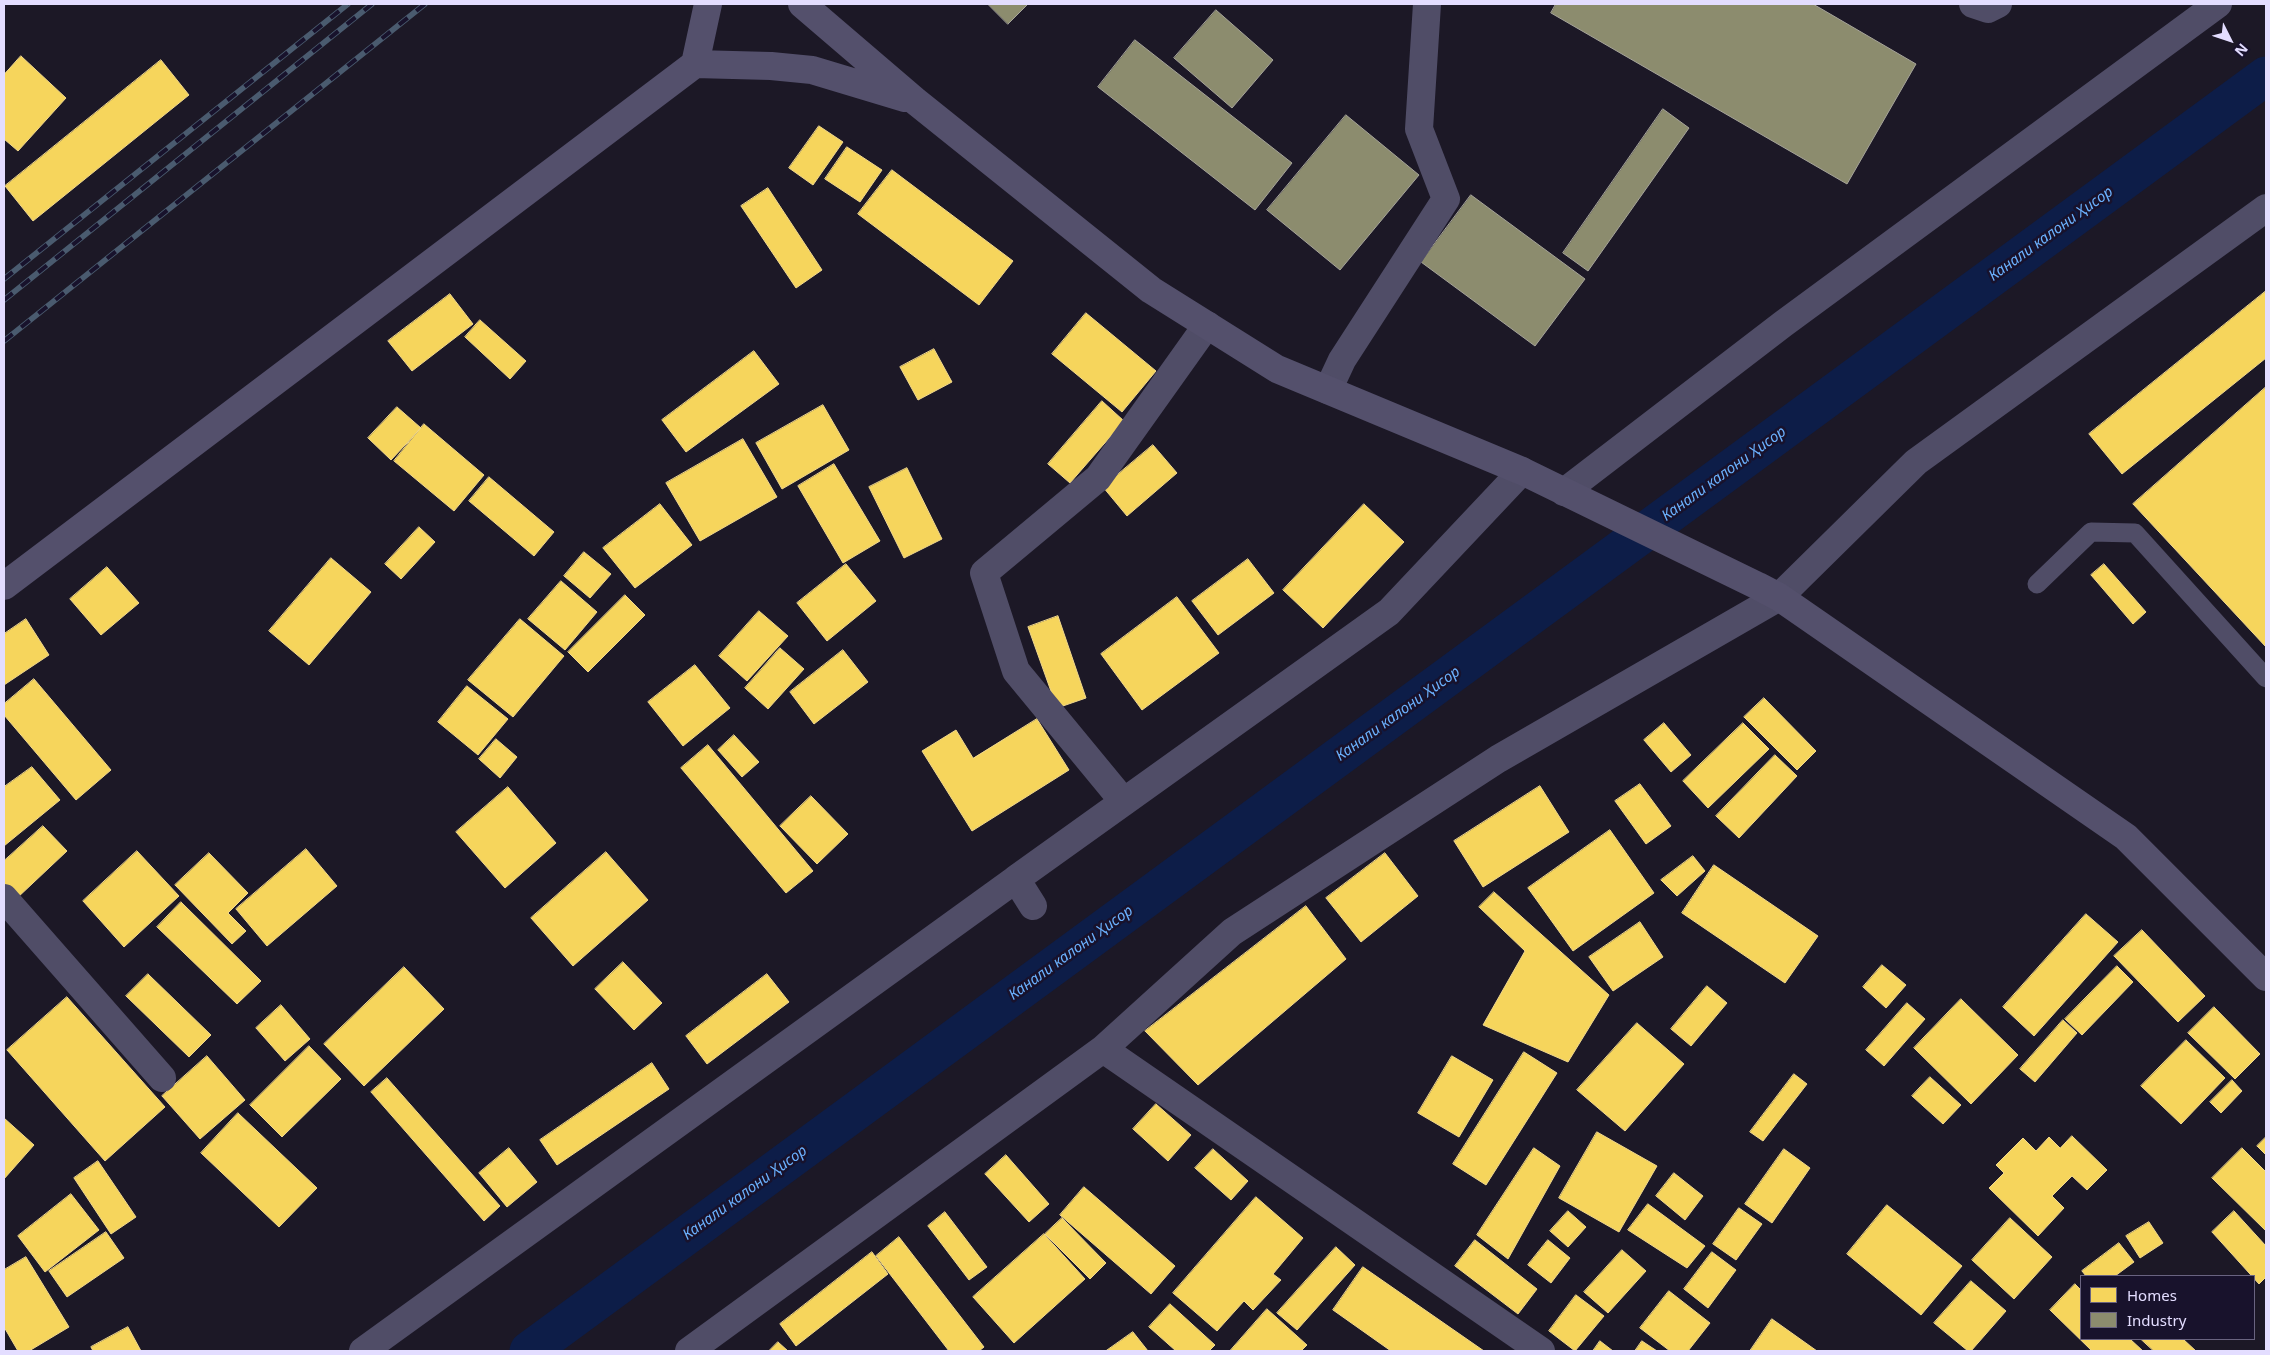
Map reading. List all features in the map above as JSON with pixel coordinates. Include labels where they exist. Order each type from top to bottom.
[{"type":"main road","points":[[695,64],[708,4]]},
{"type":"main road","points":[[802,4],[914,100],[1151,290],[1277,369],[1522,470],[1769,591],[2126,837],[2266,977]]},
{"type":"main road","points":[[4,586],[695,64],[771,66],[812,70],[914,100]]},
{"type":"street","points":[[1328,390],[1342,360],[1446,200],[1419,129],[1427,4]]},
{"type":"street","points":[[1973,4],[1988,8],[1998,4]]},
{"type":"street","points":[[1568,493],[1791,318],[2218,4]]},
{"type":"street","points":[[690,1351],[1103,1049],[1232,932],[1498,759],[1769,591],[1916,462],[2266,208]]},
{"type":"street","points":[[1124,802],[1016,671],[984,573],[1098,478],[1207,325]]},
{"type":"street","points":[[364,1351],[1016,879],[1389,612],[1522,470]]},
{"type":"street","points":[[1016,879],[1033,906]]},
{"type":"street","points":[[4,898],[162,1078]]},
{"type":"street","points":[[1103,1049],[1541,1351]]},
{"type":"lane","points":[[2037,584],[2092,532],[2134,533],[2266,678]]},
{"type":"building: Homes","points":[[21,56],[66,98],[18,151],[4,139],[4,72]]},
{"type":"building: Homes","points":[[161,60],[189,95],[33,221],[5,186]]},
{"type":"building: Homes","points":[[819,126],[843,142],[813,185],[789,168]]},
{"type":"building: Homes","points":[[847,147],[882,170],[860,202],[825,179]]},
{"type":"building: Homes","points":[[892,170],[1013,261],[979,305],[858,214]]},
{"type":"building: Homes","points":[[768,188],[822,270],[796,288],[741,206]]},
{"type":"building: Homes","points":[[2266,291],[2266,358],[2122,474],[2089,434]]},
{"type":"building: Homes","points":[[450,294],[473,324],[412,371],[388,341]]},
{"type":"building: Homes","points":[[1086,313],[1156,371],[1122,412],[1052,354]]},
{"type":"building: Homes","points":[[480,320],[526,361],[510,379],[465,337]]},
{"type":"building: Homes","points":[[934,349],[952,382],[918,400],[900,367]]},
{"type":"building: Homes","points":[[754,351],[779,384],[686,452],[662,420]]},
{"type":"building: Homes","points":[[2266,387],[2266,647],[2133,504]]},
{"type":"building: Homes","points":[[1102,401],[1124,421],[1070,483],[1048,464]]},
{"type":"building: Homes","points":[[823,405],[849,450],[782,489],[756,443]]},
{"type":"building: Homes","points":[[397,407],[421,428],[391,460],[368,438]]},
{"type":"building: Homes","points":[[424,424],[484,475],[454,511],[394,461]]},
{"type":"building: Homes","points":[[743,439],[777,497],[700,541],[666,483]]},
{"type":"building: Homes","points":[[1153,445],[1177,473],[1127,516],[1103,487]]},
{"type":"building: Homes","points":[[834,464],[880,541],[843,563],[798,486]]},
{"type":"building: Homes","points":[[907,468],[942,539],[904,558],[869,487]]},
{"type":"building: Homes","points":[[489,477],[554,532],[534,556],[469,501]]},
{"type":"building: Homes","points":[[660,504],[692,545],[635,588],[603,548]]},
{"type":"building: Homes","points":[[1364,504],[1404,542],[1323,628],[1283,590]]},
{"type":"building: Homes","points":[[419,527],[435,542],[401,579],[385,564]]},
{"type":"building: Homes","points":[[584,552],[611,574],[590,598],[564,576]]},
{"type":"building: Homes","points":[[331,558],[371,592],[309,665],[269,631]]},
{"type":"building: Homes","points":[[1248,559],[1274,593],[1218,635],[1192,601]]},
{"type":"building: Homes","points":[[846,564],[876,601],[827,641],[797,603]]},
{"type":"building: Homes","points":[[2104,564],[2146,612],[2133,624],[2091,575]]},
{"type":"building: Homes","points":[[107,567],[139,603],[101,635],[70,599]]},
{"type":"building: Homes","points":[[561,581],[597,612],[565,650],[528,619]]},
{"type":"building: Homes","points":[[625,595],[645,615],[588,672],[568,652]]},
{"type":"building: Homes","points":[[1177,597],[1219,653],[1142,710],[1101,654]]},
{"type":"building: Homes","points":[[759,611],[788,636],[747,681],[719,656]]},
{"type":"building: Homes","points":[[1058,616],[1086,698],[1057,708],[1028,627]]},
{"type":"building: Homes","points":[[26,619],[49,655],[4,685],[4,634]]},
{"type":"building: Homes","points":[[520,619],[564,656],[513,717],[468,680]]},
{"type":"building: Homes","points":[[780,648],[804,669],[768,709],[745,688]]},
{"type":"building: Homes","points":[[843,650],[868,682],[814,724],[790,692]]},
{"type":"building: Homes","points":[[695,665],[730,708],[683,746],[648,702]]},
{"type":"building: Homes","points":[[34,679],[111,770],[76,800],[4,715],[4,704]]},
{"type":"building: Homes","points":[[467,686],[508,719],[478,755],[438,722]]},
{"type":"building: Homes","points":[[1764,698],[1816,751],[1797,770],[1744,717]]},
{"type":"building: Homes","points":[[1037,719],[1069,770],[972,831],[922,751],[956,730],[973,758]]},
{"type":"building: Homes","points":[[1664,723],[1691,755],[1671,772],[1644,740]]},
{"type":"building: Homes","points":[[1743,723],[1769,749],[1708,808],[1683,781]]},
{"type":"building: Homes","points":[[734,735],[759,762],[742,777],[718,750]]},
{"type":"building: Homes","points":[[496,739],[517,757],[500,778],[479,759]]},
{"type":"building: Homes","points":[[708,745],[813,871],[786,893],[681,768]]},
{"type":"building: Homes","points":[[1775,755],[1797,776],[1739,838],[1716,816]]},
{"type":"building: Homes","points":[[32,767],[60,800],[4,846],[4,787]]},
{"type":"building: Homes","points":[[1640,784],[1671,826],[1646,844],[1615,801]]},
{"type":"building: Homes","points":[[1540,786],[1569,832],[1483,887],[1454,841]]},
{"type":"building: Homes","points":[[508,787],[556,843],[505,888],[456,832]]},
{"type":"building: Homes","points":[[811,796],[848,834],[817,864],[780,826]]},
{"type":"building: Homes","points":[[43,826],[67,851],[16,899],[4,886],[4,861]]},
{"type":"building: Homes","points":[[1610,830],[1654,893],[1573,951],[1528,888]]},
{"type":"building: Homes","points":[[306,849],[337,886],[267,946],[236,909]]},
{"type":"building: Homes","points":[[137,851],[179,896],[124,947],[83,901]]},
{"type":"building: Homes","points":[[606,852],[648,900],[573,966],[531,918]]},
{"type":"building: Homes","points":[[209,853],[248,893],[228,913],[246,931],[232,944],[175,885]]},
{"type":"building: Homes","points":[[1385,853],[1418,896],[1361,942],[1326,898]]},
{"type":"building: Homes","points":[[1693,856],[1705,871],[1677,896],[1661,880]]},
{"type":"building: Homes","points":[[1714,865],[1818,936],[1785,983],[1682,913]]},
{"type":"building: Homes","points":[[1494,892],[1609,995],[1568,1062],[1483,1025],[1525,951],[1479,907]]},
{"type":"building: Homes","points":[[181,902],[261,981],[237,1004],[157,927]]},
{"type":"building: Homes","points":[[1306,906],[1346,959],[1198,1085],[1145,1031]]},
{"type":"building: Homes","points":[[2086,914],[2118,942],[2034,1036],[2003,1007]]},
{"type":"building: Homes","points":[[1640,922],[1663,957],[1613,991],[1589,957]]},
{"type":"building: Homes","points":[[2142,930],[2205,996],[2178,1022],[2114,956]]},
{"type":"building: Homes","points":[[623,962],[662,1003],[634,1030],[595,989]]},
{"type":"building: Homes","points":[[1882,965],[1906,985],[1886,1008],[1863,987]]},
{"type":"building: Homes","points":[[2117,966],[2133,982],[2082,1035],[2065,1019]]},
{"type":"building: Homes","points":[[404,967],[444,1009],[364,1086],[324,1044]]},
{"type":"building: Homes","points":[[148,974],[211,1035],[189,1057],[126,996]]},
{"type":"building: Homes","points":[[767,974],[789,1002],[707,1064],[686,1036]]},
{"type":"building: Homes","points":[[1707,986],[1727,1003],[1691,1046],[1671,1029]]},
{"type":"building: Homes","points":[[67,997],[165,1107],[105,1161],[7,1050]]},
{"type":"building: Homes","points":[[1961,999],[2018,1055],[1971,1104],[1914,1048]]},
{"type":"building: Homes","points":[[1907,1003],[1925,1019],[1884,1066],[1866,1050]]},
{"type":"building: Homes","points":[[281,1005],[310,1039],[285,1061],[256,1028]]},
{"type":"building: Homes","points":[[2214,1007],[2260,1054],[2235,1079],[2188,1033]]},
{"type":"building: Homes","points":[[2063,1020],[2077,1033],[2035,1082],[2020,1069]]},
{"type":"building: Homes","points":[[1637,1023],[1684,1064],[1625,1131],[1577,1090]]},
{"type":"building: Homes","points":[[2186,1040],[2225,1078],[2181,1124],[2141,1086]]},
{"type":"building: Homes","points":[[309,1046],[341,1079],[282,1137],[250,1105]]},
{"type":"building: Homes","points":[[1524,1052],[1557,1073],[1486,1185],[1453,1164]]},
{"type":"building: Homes","points":[[207,1056],[245,1100],[200,1139],[162,1096]]},
{"type":"building: Homes","points":[[1452,1056],[1493,1080],[1459,1137],[1418,1113]]},
{"type":"building: Homes","points":[[652,1063],[669,1089],[557,1165],[540,1140]]},
{"type":"building: Homes","points":[[1794,1074],[1807,1084],[1763,1141],[1750,1132]]},
{"type":"building: Homes","points":[[1930,1077],[1961,1105],[1943,1124],[1912,1096]]},
{"type":"building: Homes","points":[[387,1078],[500,1206],[484,1221],[371,1092]]},
{"type":"building: Homes","points":[[2232,1080],[2242,1091],[2221,1113],[2210,1102]]},
{"type":"building: Homes","points":[[1156,1104],[1191,1135],[1168,1161],[1133,1129]]},
{"type":"building: Homes","points":[[238,1113],[317,1188],[279,1227],[201,1153]]},
{"type":"building: Homes","points":[[4,1118],[34,1145],[4,1179]]},
{"type":"building: Homes","points":[[1597,1132],[1657,1166],[1619,1232],[1559,1198]]},
{"type":"building: Homes","points":[[2072,1136],[2107,1170],[2087,1190],[2072,1176],[2052,1196],[2064,1208],[2038,1236],[1989,1188],[2004,1173],[1996,1165],[2023,1138],[2036,1151],[2049,1137],[2060,1148]]},
{"type":"building: Homes","points":[[2266,1137],[2266,1155],[2257,1146]]},
{"type":"building: Homes","points":[[509,1148],[537,1182],[507,1207],[479,1173]]},
{"type":"building: Homes","points":[[1534,1148],[1560,1166],[1508,1259],[1477,1235]]},
{"type":"building: Homes","points":[[2242,1148],[2266,1172],[2266,1231],[2212,1178]]},
{"type":"building: Homes","points":[[1213,1149],[1248,1181],[1231,1200],[1195,1168]]},
{"type":"building: Homes","points":[[1784,1149],[1810,1168],[1772,1223],[1745,1204]]},
{"type":"building: Homes","points":[[1006,1155],[1049,1204],[1029,1222],[985,1174]]},
{"type":"building: Homes","points":[[98,1161],[136,1217],[111,1234],[74,1178]]},
{"type":"building: Homes","points":[[1674,1173],[1703,1196],[1685,1220],[1656,1196]]},
{"type":"building: Homes","points":[[1084,1187],[1175,1266],[1151,1294],[1060,1215]]},
{"type":"building: Homes","points":[[71,1194],[99,1230],[45,1272],[18,1236]]},
{"type":"building: Homes","points":[[1256,1197],[1303,1238],[1273,1274],[1281,1280],[1253,1310],[1244,1301],[1217,1331],[1173,1293]]},
{"type":"building: Homes","points":[[1648,1204],[1705,1246],[1687,1268],[1628,1230]]},
{"type":"building: Homes","points":[[1887,1205],[1962,1266],[1921,1315],[1847,1254]]},
{"type":"building: Homes","points":[[1739,1208],[1762,1224],[1736,1260],[1713,1244]]},
{"type":"building: Homes","points":[[1568,1211],[1586,1227],[1568,1247],[1550,1231]]},
{"type":"building: Homes","points":[[2234,1211],[2266,1246],[2266,1277],[2259,1284],[2255,1280],[2255,1275],[2251,1275],[2212,1232]]},
{"type":"building: Homes","points":[[945,1212],[987,1267],[969,1280],[928,1226]]},
{"type":"building: Homes","points":[[1062,1218],[1106,1263],[1090,1279],[1045,1234]]},
{"type":"building: Homes","points":[[2010,1218],[2052,1257],[2014,1299],[1972,1260]]},
{"type":"building: Homes","points":[[2149,1222],[2163,1243],[2140,1258],[2126,1236]]},
{"type":"building: Homes","points":[[106,1232],[124,1258],[67,1297],[49,1271]]},
{"type":"building: Homes","points":[[1044,1234],[1085,1279],[1014,1343],[973,1297]]},
{"type":"building: Homes","points":[[899,1237],[984,1347],[979,1351],[949,1351],[876,1256]]},
{"type":"building: Homes","points":[[1475,1240],[1537,1289],[1518,1314],[1455,1266]]},
{"type":"building: Homes","points":[[1548,1240],[1570,1258],[1551,1283],[1528,1265]]},
{"type":"building: Homes","points":[[2119,1243],[2134,1262],[2116,1275],[2085,1275],[2082,1271]]},
{"type":"building: Homes","points":[[1336,1247],[1355,1265],[1297,1330],[1277,1313]]},
{"type":"building: Homes","points":[[1622,1250],[1646,1271],[1608,1313],[1584,1292]]},
{"type":"building: Homes","points":[[872,1252],[888,1274],[796,1346],[780,1324]]},
{"type":"building: Homes","points":[[1712,1252],[1736,1270],[1708,1308],[1684,1289]]},
{"type":"building: Homes","points":[[26,1257],[69,1327],[29,1351],[18,1351],[4,1327],[4,1270]]},
{"type":"building: Homes","points":[[1363,1267],[1484,1351],[1391,1351],[1333,1310]]},
{"type":"building: Homes","points":[[1971,1281],[2006,1311],[1971,1351],[1968,1351],[1934,1323]]},
{"type":"building: Homes","points":[[2075,1284],[2080,1289],[2080,1339],[2050,1310]]},
{"type":"building: Homes","points":[[1669,1291],[1710,1323],[1688,1351],[1670,1351],[1640,1328]]},
{"type":"building: Homes","points":[[1576,1295],[1604,1316],[1575,1351],[1549,1331]]},
{"type":"building: Homes","points":[[1170,1304],[1215,1345],[1209,1351],[1176,1351],[1149,1327]]},
{"type":"building: Homes","points":[[1267,1309],[1307,1345],[1301,1351],[1230,1351]]},
{"type":"building: Homes","points":[[1772,1319],[1817,1351],[1750,1351]]},
{"type":"building: Homes","points":[[128,1327],[141,1351],[93,1351],[91,1347]]},
{"type":"building: Homes","points":[[1133,1332],[1148,1351],[1106,1351]]},
{"type":"building: Homes","points":[[2081,1340],[2131,1340],[2143,1351],[2092,1351]]},
{"type":"building: Homes","points":[[2142,1340],[2184,1340],[2196,1351],[2154,1351]]},
{"type":"building: Homes","points":[[1600,1341],[1613,1351],[1593,1351]]},
{"type":"building: Homes","points":[[1642,1341],[1657,1351],[1635,1351]]},
{"type":"building: Homes","points":[[778,1342],[788,1351],[769,1351]]},
{"type":"building: Industry","points":[[988,4],[1028,4],[1008,24]]},
{"type":"building: Industry","points":[[1556,4],[1813,4],[1916,64],[1847,184],[1551,13]]},
{"type":"building: Industry","points":[[1216,10],[1273,60],[1232,108],[1174,58]]},
{"type":"building: Industry","points":[[1135,40],[1292,163],[1255,210],[1098,87]]},
{"type":"building: Industry","points":[[1663,109],[1689,128],[1588,271],[1563,253]]},
{"type":"building: Industry","points":[[1346,115],[1419,175],[1340,270],[1267,210]]},
{"type":"building: Industry","points":[[1471,195],[1585,279],[1535,346],[1421,262]]},
{"type":"waterway","name":"Канали калони Ҳисор","points":[[529,1351],[2266,76]]},
{"type":"railway","points":[[4,279],[348,4]]},
{"type":"railway","points":[[4,300],[372,4]]},
{"type":"railway","points":[[4,341],[425,4]]}]
